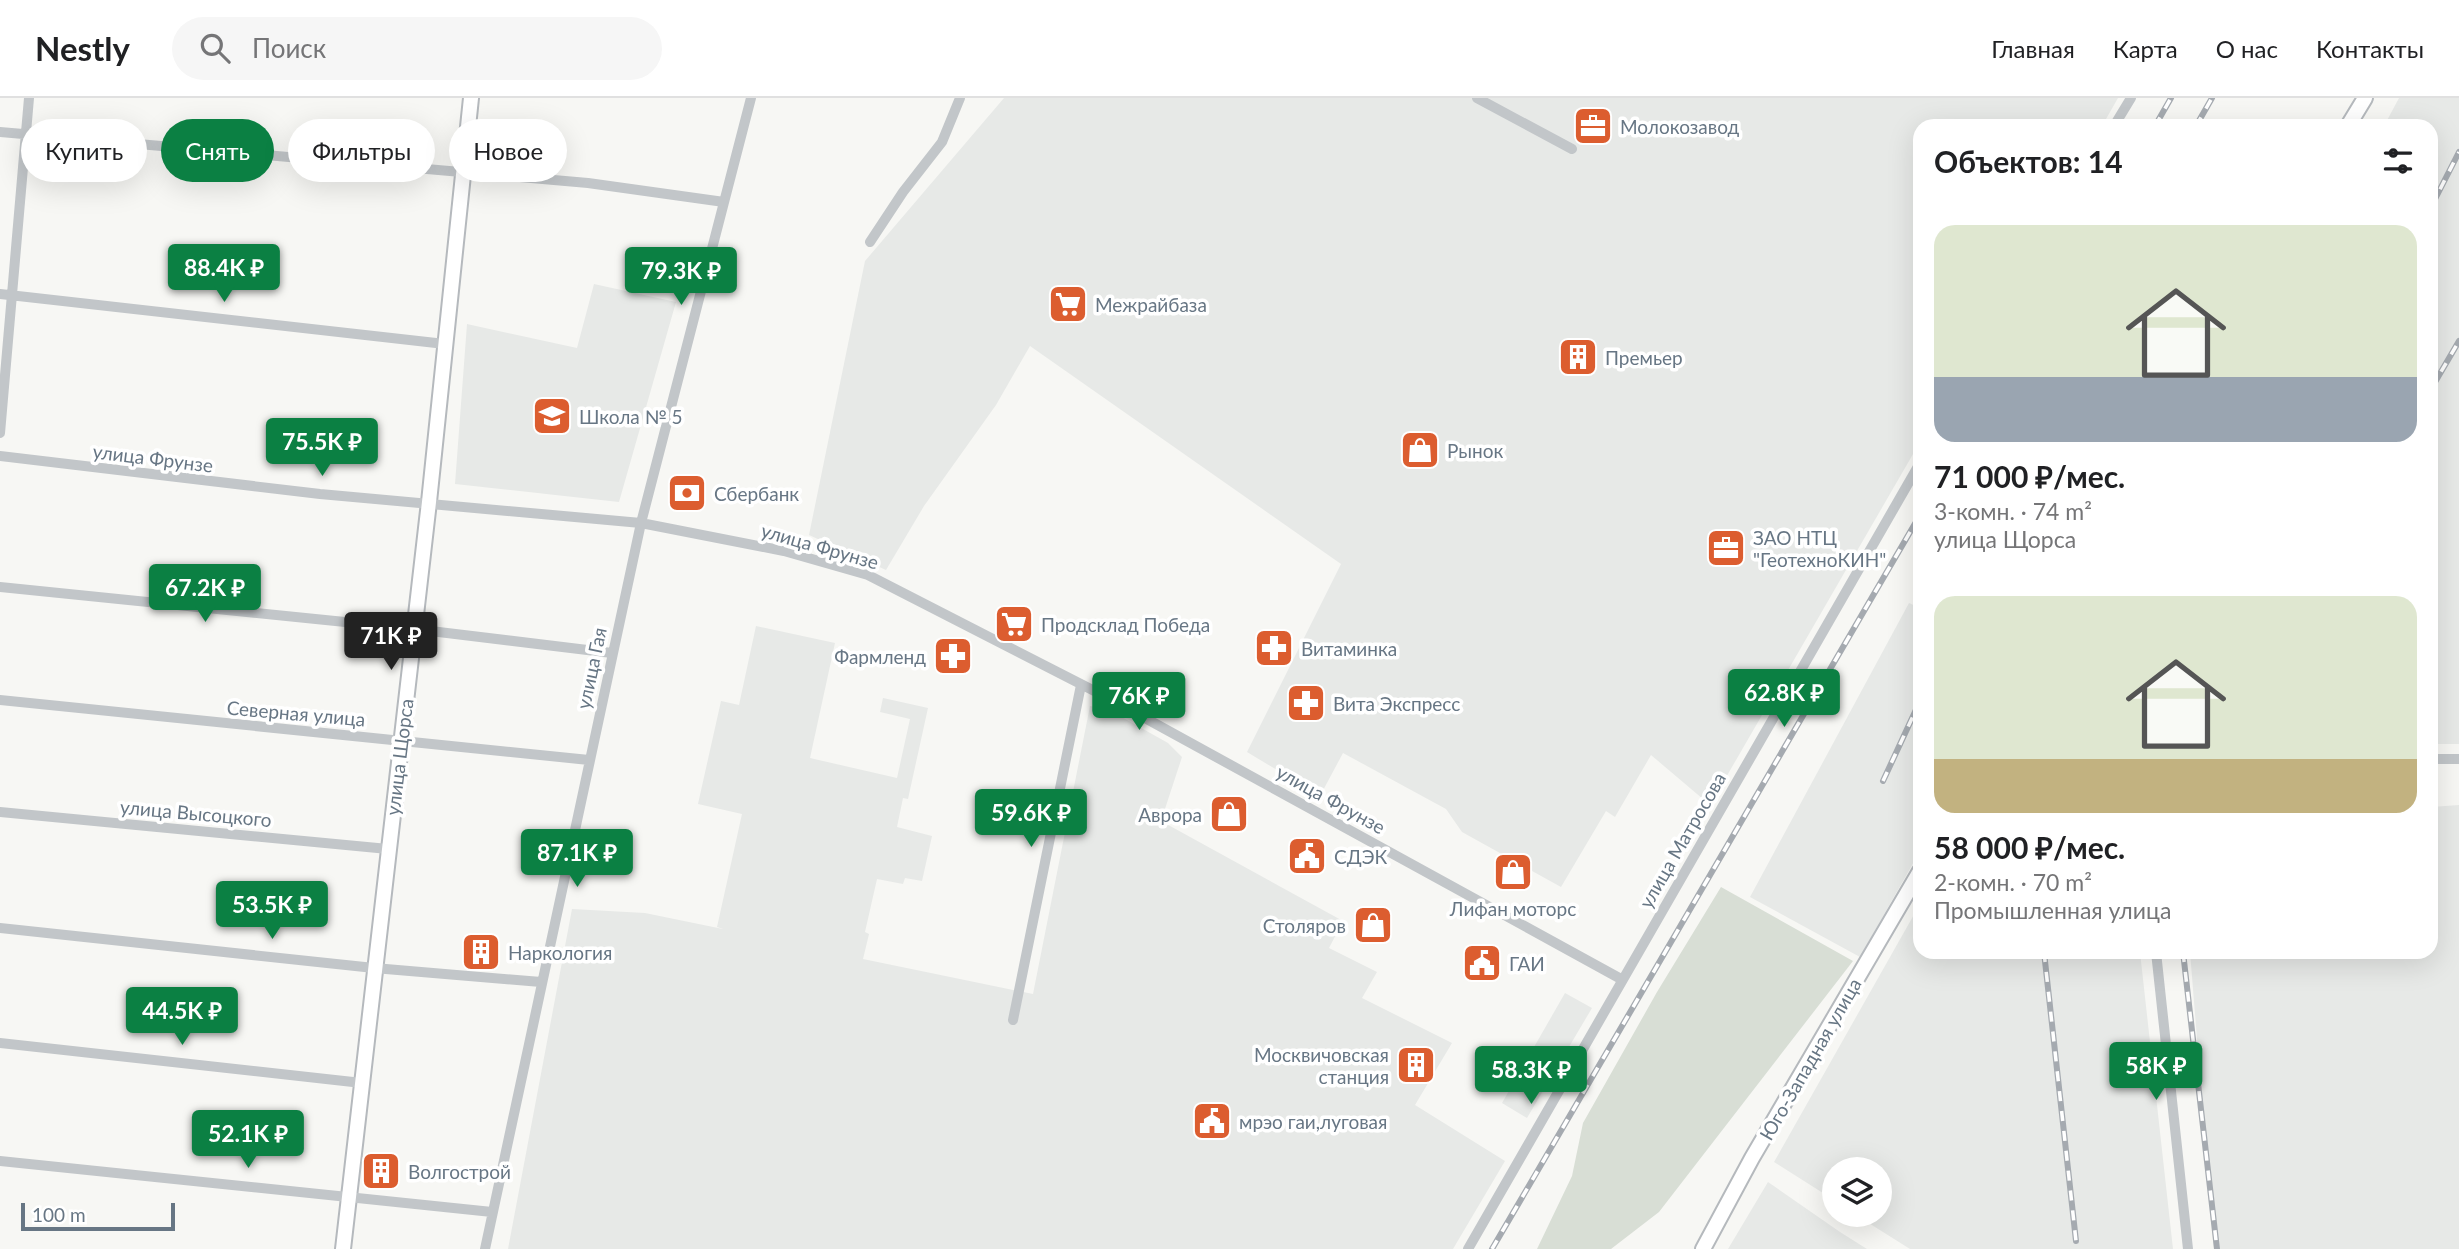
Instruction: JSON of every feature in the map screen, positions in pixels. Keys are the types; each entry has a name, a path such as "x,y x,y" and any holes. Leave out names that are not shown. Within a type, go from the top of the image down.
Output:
{"main road":[{"name":"улица Щорса","path":"469,119 471,98"},
{"path":"2352,119 2365,98"},
{"name":"улица Щорса","path":"342,1249 429,502 461,182"},
{"name":"Юго-Западная улица","path":"1703,1249 1752,1158 1913,883"}],"street":[{"path":"27,119 29,98"},
{"name":"улица Гая","path":"485,1249 641,523 751,98"},
{"path":"870,242 903,192 942,142 960,98"},
{"path":"1477,98 1572,149"},
{"path":"2118,119 2131,98"},
{"path":"0,132 21,134"},
{"path":"147,145 449,173"},
{"path":"567,181 724,202"},
{"path":"0,433 22,182"},
{"path":"0,294 445,344"},
{"name":"улица Фрунзе","path":"0,456 163,477 641,523 784,551 868,575 1081,685 1621,979"},
{"name":"улица Матросова","path":"1468,1249 1913,475"},
{"path":"0,587 414,629 612,653"},
{"path":"1013,1020 1081,685"},
{"name":"Северная улица","path":"0,700 589,760"},
{"path":"2438,759 2459,759"},
{"name":"улица Высоцкого","path":"0,812 388,849"},
{"path":"0,928 374,968 541,982"},
{"path":"2156,959 2188,1249"},
{"path":"0,1043 362,1083"},
{"path":"0,1161 492,1212"}],"shaded area":[{"path":"1004,98 2118,98 2106,119 1913,119 1913,454 1710,805 1651,755 1615,817 1606,811 1561,887 1462,832 1446,809 1343,753 1320,796 1247,752 1341,564 1030,346 996,405 924,506 886,570 809,535 865,261"},
{"path":"2399,98 2459,98 2459,744 2438,744 2438,119 2388,119"},
{"name":"Школа № 5","path":"594,284 676,302 619,502 455,484 467,324 577,348"},
{"path":"1909,603 1913,605 1913,863 1860,957 1750,897"},
{"path":"756,626 835,643 810,758 897,778 910,719 880,712 883,698 928,708 908,799 903,798 897,827 932,836 922,881 905,878 903,884 877,879 865,932 869,934 863,959 1033,994 1090,706 1111,711 1168,743 1182,757 1161,821 1343,921 1329,948 1377,972 1362,998 1452,1043 1415,1105 1505,1161 1453,1249 508,1249 572,909 645,913 723,929 717,927 742,814 698,804 721,701 739,705"},
{"path":"2459,805 2459,1249 2214,1249 2191,959 2438,959 2438,806"},
{"path":"1721,887 1853,961 1659,1212 1611,1249 1537,1249 1572,1176 1583,1123 1657,992"},
{"path":"1913,916 1913,959 2141,959 2173,1249 1910,1249 1875,1227 1892,1227 1892,1157 1822,1157 1822,1192 1774,1162"},
{"path":"1565,993 1592,1008 1527,1118 1502,1103"},
{"path":"1768,1182 1822,1220 1822,1227 1833,1227 1867,1249 1728,1249"}],"railway":[{"path":"2159,119 2171,98"},
{"path":"2200,119 2212,98"},
{"path":"2438,193 2459,152"},
{"path":"2438,377 2459,341"},
{"path":"1492,1249 1913,527"},
{"path":"1883,781 1913,716"},
{"path":"2045,959 2076,1241"},
{"path":"2184,959 2217,1249"}],"place":[{"name":"Молокозавод","path":"1593,126"},
{"name":"Межрайбаза","path":"1068,304"},
{"name":"Премьер","path":"1578,357"},
{"name":"Школа № 5","path":"552,416"},
{"name":"Рынок","path":"1420,450"},
{"name":"Сбербанк","path":"687,493"},
{"name":"ЗАО НТЦ \"ГеотехноКИН\"","path":"1726,548"},
{"name":"Продсклад Победа","path":"1014,624"},
{"name":"Витаминка","path":"1274,648"},
{"name":"Фармленд","path":"953,656"},
{"name":"Вита Экспресс","path":"1306,703"},
{"name":"Аврора","path":"1229,814"},
{"name":"СДЭК","path":"1307,856"},
{"name":"Лифан моторс","path":"1513,872"},
{"name":"Столяров","path":"1373,925"},
{"name":"Наркология","path":"481,952"},
{"name":"ГАИ","path":"1482,963"},
{"name":"Москвичовская станция","path":"1416,1065"},
{"name":"мрэо гаи,луговая","path":"1212,1121"},
{"name":"Волгострой","path":"381,1171"}]}
